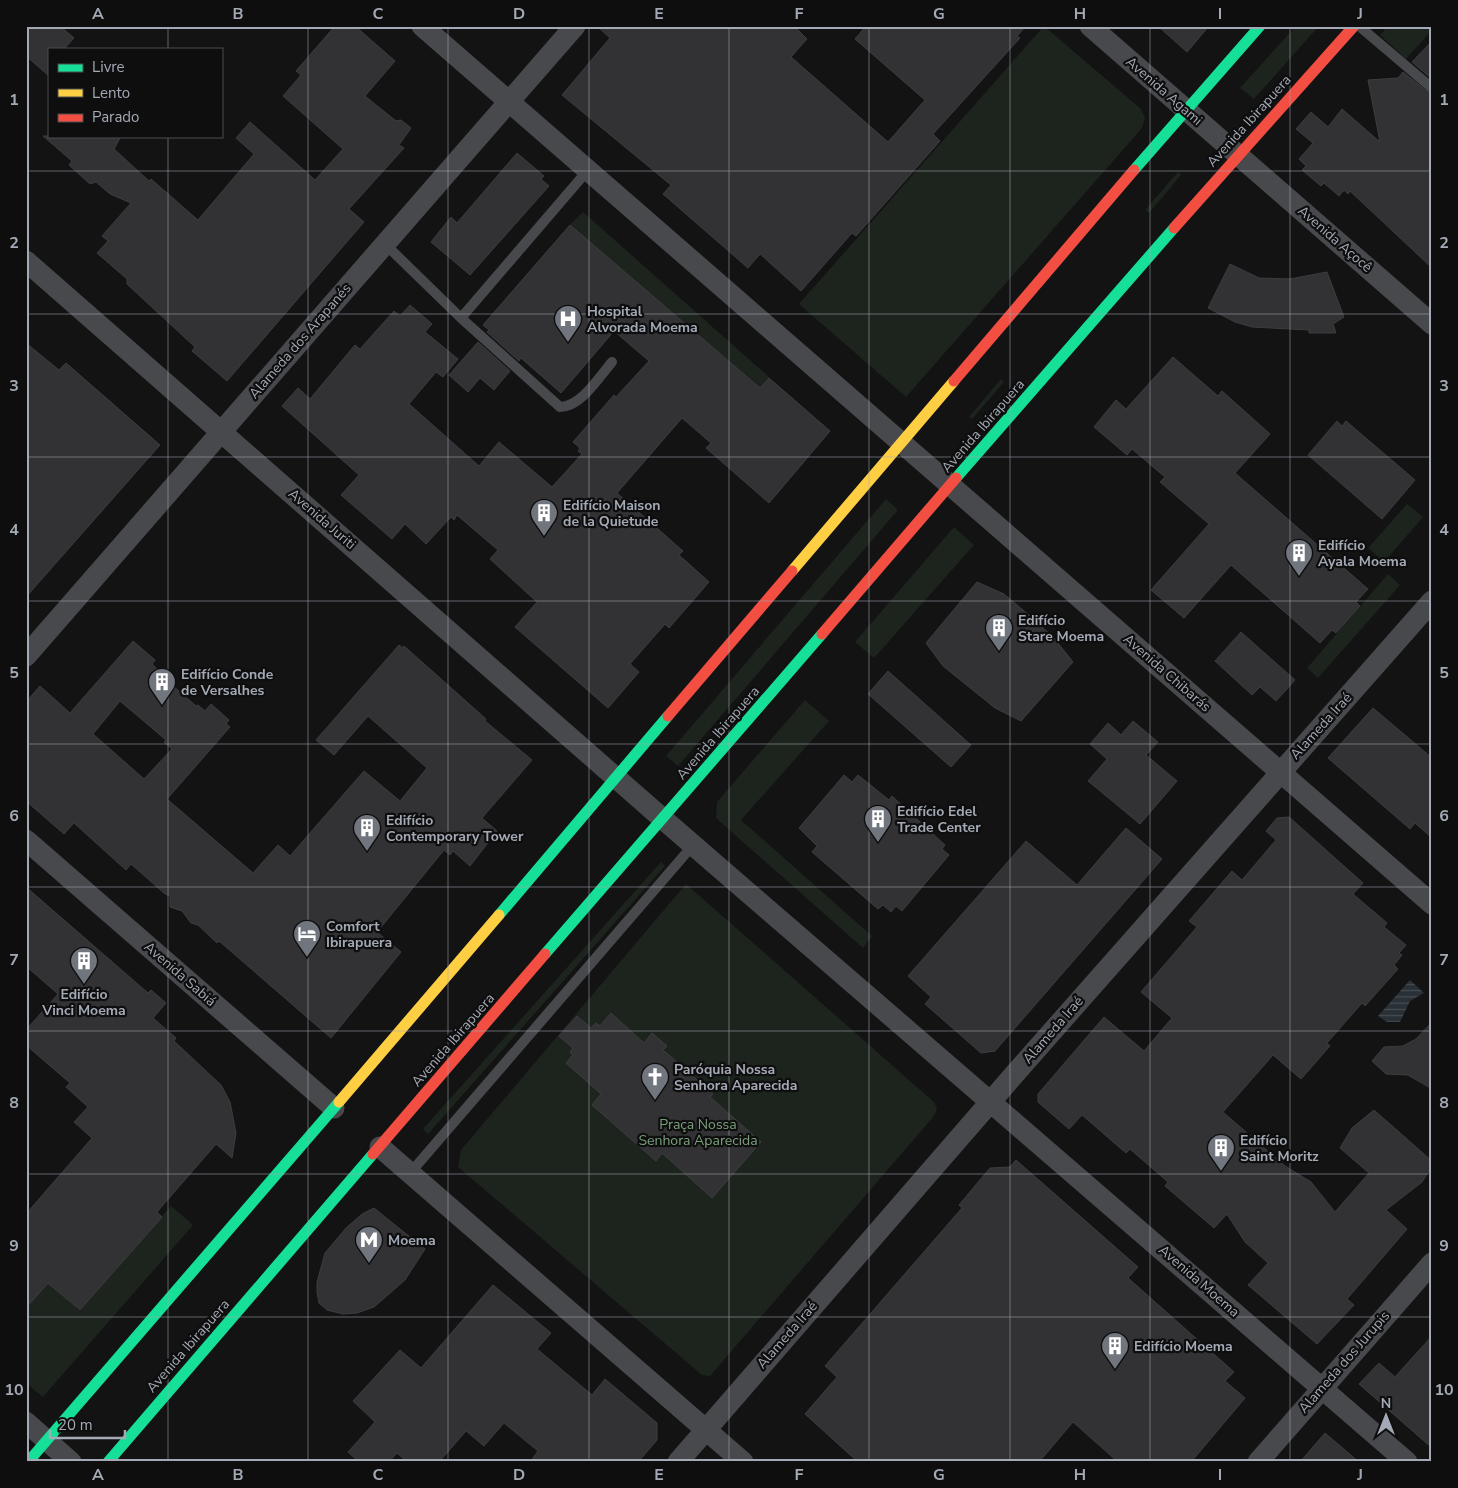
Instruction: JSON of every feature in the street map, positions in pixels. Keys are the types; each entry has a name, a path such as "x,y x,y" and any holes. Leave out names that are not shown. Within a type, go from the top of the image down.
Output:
{"main road":[{"path":"28,1462 334,1108 1186,109 1260,26"},
{"name":"Avenida Ibirapuera","path":"108,1462 1238,155 1354,26"}],"street":[{"name":"Avenida Chibarás","path":"422,26 903,442 951,486 1432,904"},
{"name":"Alameda dos Arapanés","path":"26,656 575,26"},
{"name":"Avenida Agami","path":"1090,26 1238,155"},
{"name":"Avenida Açocê","path":"1238,155 1432,324"},
{"name":"Avenida Juriti","path":"26,261 617,777"},
{"name":"Alameda Iraé","path":"678,1462 991,1101 1280,771 1432,601"},
{"path":"617,777 991,1101"},
{"name":"Avenida Sabiá","path":"26,840 334,1108"},
{"name":"Avenida Moema","path":"991,1101 1406,1462"},
{"path":"380,1147 743,1462"},
{"name":"Alameda dos Jurupis","path":"1258,1462 1432,1263"},
{"path":"26,1422 71,1462"}],"lane":[{"path":"1359,26 1432,88"},
{"path":"461,318 588,170"},
{"path":"385,244 461,318 560,407 568,407 576,403 612,362"},
{"path":"411,1172 694,844"}],"green space":[{"path":"1044,26 1141,109 1145,118 1142,128 906,397 799,304"},
{"path":"1296,26 1319,26 1254,99 1240,88"},
{"path":"1388,26 1425,26 1431,31 1406,59 1380,35"},
{"path":"1178,172 1181,175 1149,213 1145,210"},
{"path":"583,212 769,377 760,388 570,225"},
{"path":"1001,379 1004,382 972,419 969,417"},
{"path":"886,499 898,510 678,766 666,756"},
{"path":"1407,504 1423,517 1384,562 1368,548"},
{"path":"954,527 974,545 874,658 855,642"},
{"path":"1388,574 1400,585 1318,678 1307,668"},
{"path":"805,700 829,721 741,820 872,936 863,948 716,818 717,802"},
{"path":"661,862 665,866 428,1134 423,1129"},
{"name":"Praça Nossa Senhora Aparecida","path":"686,884 934,1102 937,1109 934,1116 710,1376 702,1375 458,1167 461,1150"},
{"path":"171,1206 193,1225 43,1397 26,1383 26,1307 48,1282 80,1311"}],"shaded area":[{"path":"1410,980 1424,993 1410,1001 1400,1022 1387,1022 1378,1016"}],"building":[{"path":"26,26 60,26 74,38 65,48 48,48 48,75 26,56"},
{"path":"335,26 355,26 395,61 365,96 396,121 401,120 411,128 399,145 404,148 349,209 364,222 227,381 192,351 195,347 127,284 127,279 97,253 108,241 102,236 131,203 110,194 96,182 90,184 69,165 72,161 43,136 48,136 48,138 120,138 114,149 149,181 151,179 198,220 254,154 236,138 250,122 315,180 343,149 283,96 301,75 296,71"},
{"path":"597,26 794,26 807,39 791,57 888,142 925,100 855,39 866,26 1026,26 1017,36 1020,38 933,134 940,141 856,236 852,233 801,291 760,254 748,268 663,194 671,185 562,95 610,38"},
{"path":"1158,26 1209,26 1187,52"},
{"path":"1432,41 1432,79 1412,62"},
{"path":"1403,72 1432,95 1432,268 1350,191 1348,194 1344,190 1339,196 1324,183 1321,186 1302,170 1306,166 1299,159 1313,143 1296,129 1311,112 1328,127 1342,109 1380,142 1368,80 1398,78"},
{"path":"517,153 544,176 541,179 549,186 470,275 431,242 451,217 457,223"},
{"path":"570,225 760,388 769,378 830,431 769,503 706,448 711,443 682,418 617,493 683,551 679,555 709,582 669,628 665,624 630,664 639,672 608,708 515,627 537,602 490,559 498,550 457,515 454,520 451,517 426,544 405,524 392,539 341,495 359,475 282,406 298,388 310,399 355,345 360,349 394,311 400,316 410,305 432,324 425,332 458,359 443,377 436,372 409,404 479,466 499,442 552,487 582,454 578,451 580,448 573,442 614,395 616,397 649,361 614,331 561,393 521,358 519,361 487,332 489,330 483,325"},
{"path":"1230,264 1259,278 1290,279 1327,272 1344,317 1333,324 1336,333 1309,333 1309,330 1252,327 1235,322 1208,308"},
{"path":"478,342 510,371 494,390 480,378 468,392 449,375"},
{"path":"26,343 59,370 66,363 160,445 26,597"},
{"path":"1173,357 1218,396 1222,391 1270,434 1235,473 1368,589 1356,602 1360,606 1336,633 1332,630 1320,643 1231,565 1184,618 1151,590 1209,524 1160,482 1165,477 1132,449 1127,455 1094,427 1116,400 1126,409"},
{"path":"1337,421 1342,426 1346,421 1415,480 1382,519 1308,455"},
{"name":"Edifício Stare Moema","path":"977,582 1004,594 1054,638 1073,662 1021,721 995,708 943,666 926,643"},
{"path":"1241,632 1295,680 1276,701 1260,687 1252,695 1215,661"},
{"path":"133,641 155,660 152,664 159,671 157,672 196,706 198,705 205,711 211,704 229,720 226,724 230,727 167,799 253,873 278,845 290,856 364,771 400,801 427,768 368,716 334,755 316,740 399,645 403,648 404,646 486,719 485,721 532,760 482,818 497,831 470,866 453,851 450,855 444,850 377,932 401,952 331,1038 219,941 217,943 198,925 191,923 182,911 170,907 170,896 165,894 131,864 126,870 74,823 64,834 26,801 26,702 40,686 70,713","holes":["120,701 166,740 164,742 172,749 144,779 93,734"]},
{"path":"888,671 971,745 951,767 868,694"},
{"path":"1373,708 1432,758 1432,838 1415,823 1410,829 1328,758"},
{"path":"1133,721 1158,742 1146,755 1177,781 1140,824 1088,781 1107,759 1090,744 1108,723 1121,735"},
{"name":"Edifício Edel Trade Center","path":"844,775 852,782 858,775 889,800 892,796 945,845 942,849 949,855 902,911 896,906 891,912 883,905 878,909 812,852 817,846 799,828"},
{"path":"1289,817 1363,883 1353,894 1387,923 1384,927 1406,945 1399,953 1402,955 1394,965 1398,969 1365,1006 1362,1003 1327,1043 1330,1046 1301,1079 1273,1055 1223,1112 1285,1166 1311,1182 1335,1212 1369,1173 1340,1148 1352,1128 1374,1110 1432,1161 1432,1166 1422,1182 1386,1210 1407,1229 1347,1299 1354,1305 1317,1344 1248,1285 1268,1263 1245,1242 1227,1214 1214,1228 1165,1186 1168,1182 1130,1149 1126,1153 1082,1115 1069,1129 1038,1102 1038,1094 1104,1017 1144,1051 1172,1018 1141,992 1197,927 1189,921 1232,871 1242,880 1276,840 1266,831 1277,818"},
{"path":"1126,828 1162,859 995,1051 981,1053 925,1004 931,997 908,976 1026,841 1077,885"},
{"path":"26,887 148,993 151,990 166,1003 153,1018 176,1038 174,1041 221,1085 230,1102 236,1133 232,1158 216,1144 157,1212 162,1217 80,1310 48,1283 26,1308 26,1214 92,1138 74,1122 88,1107 66,1087 70,1083 26,1045 26,1030 58,994 26,966"},
{"name":"Paróquia Nossa Senhora Aparecida","path":"611,1013 644,1043 652,1033 667,1046 663,1050 713,1094 710,1097 761,1142 712,1198 662,1153 656,1161 592,1105 601,1094 566,1063 573,1055 570,1052 573,1048 559,1036 577,1016 591,1028 596,1023 600,1026"},
{"path":"1432,1022 1432,1089 1408,1075 1386,1074 1372,1061 1384,1047 1403,1046 1416,1039"},
{"path":"1016,1160 1138,1267 1128,1278 1234,1372 1225,1381 1245,1398 1191,1462 1118,1462 1073,1422 1039,1462 858,1462 805,1414 837,1377 825,1366 962,1208 959,1205 990,1168 1010,1167"},
{"name":"Moema","path":"374,1208 425,1249 405,1280 374,1307 357,1313 343,1314 327,1310 319,1303 317,1292 317,1282 325,1253 346,1228 362,1214"},
{"path":"493,1285 551,1333 537,1349 592,1395 605,1379 657,1423 657,1440 638,1462 530,1462 538,1451 504,1423 484,1446 466,1431 439,1462 407,1462 397,1453 389,1462 359,1462 348,1452 375,1422 353,1401 400,1350 421,1368"},
{"path":"1432,1336 1432,1448 1359,1384 1379,1363 1395,1377"},
{"path":"1325,1433 1359,1462 1300,1462"}],"traffic: fast":[{"path":"1134,170 1260,26"},
{"path":"956,478 1174,228"},
{"path":"545,954 822,634"},
{"path":"499,915 668,716"},
{"path":"28,1462 339,1102"},
{"path":"108,1462 373,1154"}],"traffic: slow":[{"path":"792,571 954,381"},
{"path":"339,1102 499,915"}],"traffic: jam":[{"path":"1174,228 1354,26"},
{"path":"954,381 1134,170"},
{"path":"822,634 956,478"},
{"path":"668,716 792,571"},
{"path":"373,1154 545,954"}],"place":[{"name":"Hospital Alvorada Moema","path":"568,343"},
{"name":"Edifício Maison de la Quietude","path":"544,537"},
{"name":"Edifício Ayala Moema","path":"1299,577"},
{"name":"Edifício Stare Moema","path":"999,652"},
{"name":"Edifício Conde de Versalhes","path":"162,706"},
{"name":"Edifício Edel Trade Center","path":"878,843"},
{"name":"Edifício Contemporary Tower","path":"367,852"},
{"name":"Comfort Ibirapuera","path":"307,958"},
{"name":"Edifício Vinci Moema","path":"84,985"},
{"name":"Paróquia Nossa Senhora Aparecida","path":"655,1101"},
{"name":"Edifício Saint Moritz","path":"1221,1172"},
{"name":"Moema","path":"369,1264"},
{"name":"Edifício Moema","path":"1115,1370"}]}
